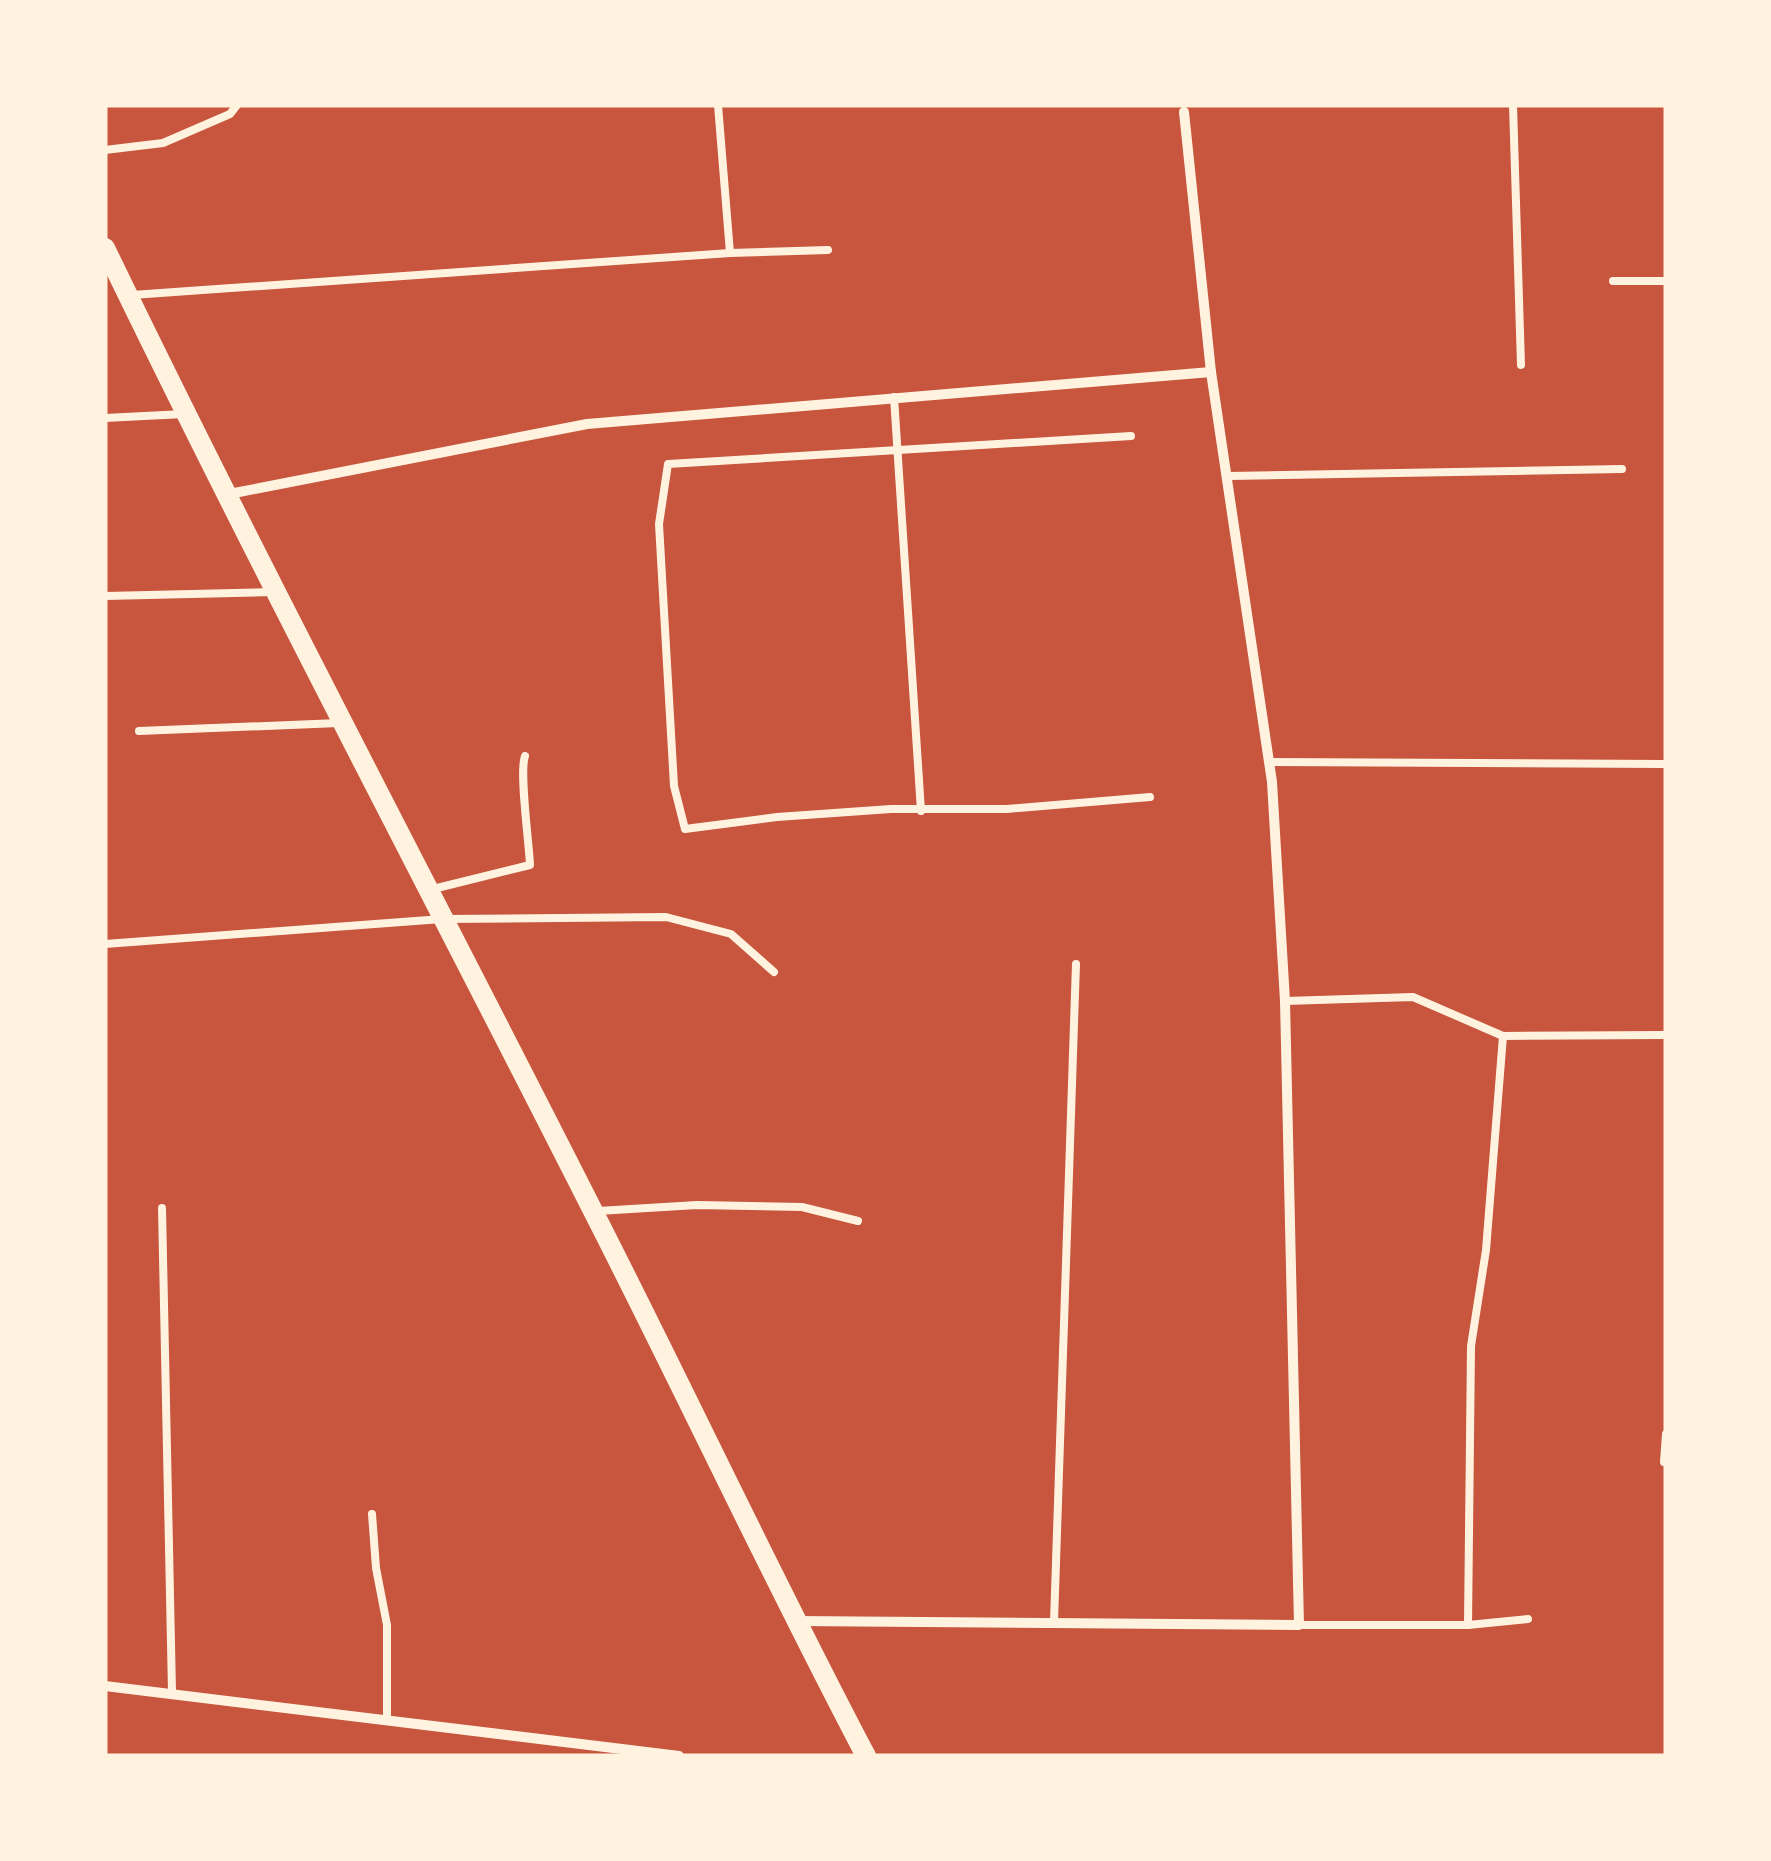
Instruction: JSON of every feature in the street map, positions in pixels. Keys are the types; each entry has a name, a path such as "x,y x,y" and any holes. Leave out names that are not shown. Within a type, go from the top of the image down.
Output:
{"main road":[{"path":"105,248 341,723 594,1212 794,1621 866,1756"}],"street":[{"path":"794,1621 1299,1625 1286,1001 1270,762 1211,372 1184,112"},
{"path":"229,494 586,424 1211,372"},
{"path":"105,1686 679,1756"}],"lane":[{"path":"105,150 163,142 230,114 237,105"},
{"path":"718,105 730,253"},
{"path":"1513,105 1521,365"},
{"path":"128,295 730,253 828,250"},
{"path":"1613,282 1666,280"},
{"path":"894,397 921,810"},
{"path":"105,418 188,413"},
{"path":"1131,436 668,464 658,524 674,786 685,829 777,817 890,809 1007,809 1150,798"},
{"path":"1229,476 1622,470"},
{"path":"105,596 277,592"},
{"path":"139,732 341,723"},
{"path":"428,890 530,866 521,766 525,756"},
{"path":"1270,762 1666,764"},
{"path":"105,944 442,919 666,917 731,934 774,972"},
{"path":"1054,1622 1076,964"},
{"path":"1286,1001 1413,997 1502,1036 1666,1035"},
{"path":"1468,1624 1471,1346 1486,1250 1502,1036"},
{"path":"594,1212 697,1205 802,1207 858,1220"},
{"path":"162,1208 172,1692"},
{"path":"1664,1462 1666,1434"},
{"path":"372,1514 376,1568 387,1625 388,1720"},
{"path":"1299,1625 1468,1624 1528,1619"}]}
